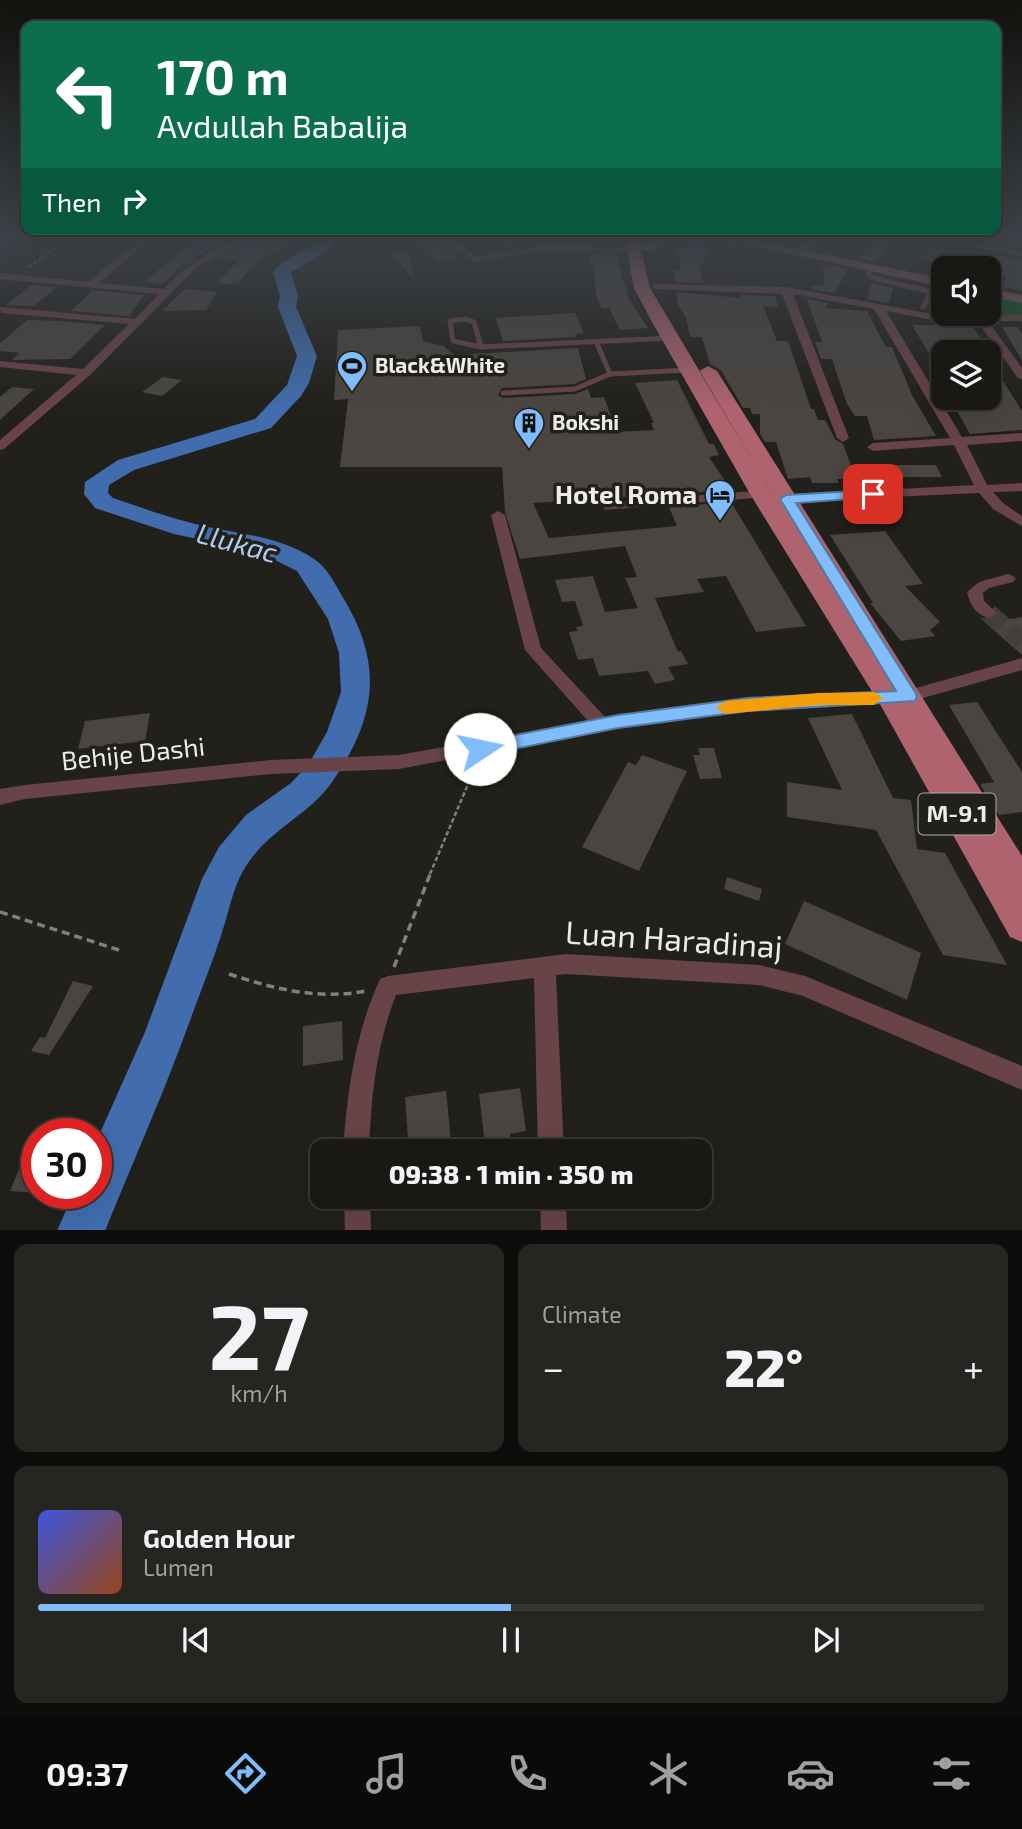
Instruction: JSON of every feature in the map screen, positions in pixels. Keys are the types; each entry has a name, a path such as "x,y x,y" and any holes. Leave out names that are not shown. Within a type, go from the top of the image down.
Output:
{"main road":[{"name":"M-9.1","path":"645,293 761,494 901,699 1022,884"},
{"name":"M-9.1","path":"661,293 786,499 901,699 1022,927"}],"street":[{"path":"0,446 86,373 164,293"},
{"path":"787,293 843,438"},
{"path":"803,293 931,317"},
{"path":"879,309 959,442 982,488 998,506 1022,522"},
{"path":"1,310 138,322"},
{"path":"1001,319 1022,318"},
{"path":"985,326 1022,376"},
{"path":"0,364 86,373"},
{"path":"873,447 1022,437"},
{"path":"786,499 1022,487"},
{"path":"498,515 533,650 602,725"},
{"path":"989,613 977,603 975,592 984,585 1008,579"},
{"name":"Behije Dashi","path":"0,797 25,792 271,766 399,762 602,725 748,705 901,699 1022,663"},
{"name":"Luan Haradinaj","path":"388,986 566,964 759,975 804,986 1022,1078"},
{"path":"545,967 551,1139"},
{"path":"357,1139 360,1080 371,1026 388,986"},
{"path":"357,1209 358,1230"},
{"path":"553,1209 554,1230"}],"lane":[{"path":"923,307 930,293"},
{"path":"481,346 474,322 466,319 450,321 453,341 464,346 481,346 670,338"},
{"path":"597,341 610,374"},
{"path":"503,393 575,389 610,374 688,370"},
{"path":"607,506 761,494"}],"path":[{"path":"229,974 267,988 351,995 388,986 413,913 477,766 480,749"},
{"path":"0,912 119,950"}],"green space":[{"path":"1001,297 1022,301 1022,315 1001,315"}],"building":[{"path":"21,293 49,293 33,306 6,305"},
{"path":"89,293 144,295 129,316 71,311"},
{"path":"180,293 216,293 206,310 162,311"},
{"path":"627,293 648,328 620,330 609,308 602,309 596,295"},
{"path":"676,293 741,298 741,295 775,296 778,307 763,306 777,341 788,341 811,409 814,409 818,420 825,420 835,439 843,444 852,468 878,469 882,481 837,479 839,483 812,483 810,477 788,479 776,442 765,442 760,434 760,414 752,414 750,408 743,408 721,370 710,364 702,337 690,337 686,317 678,306"},
{"path":"868,293 892,293 889,303 867,299"},
{"path":"807,299 828,303 825,308 867,311 886,347 892,347 912,395 936,436 874,440 867,416 855,416 847,404 832,359 821,359 815,342 822,342"},
{"path":"575,313 584,333 575,334 576,337 503,341 496,318"},
{"path":"27,320 105,325 70,359 12,360 19,353 0,351 0,343"},
{"path":"912,325 972,326 982,340 931,340 931,357"},
{"path":"420,326 423,341 443,346 454,355 578,348 586,379 574,384 502,388 498,395 503,398 575,394 588,389 591,398 604,397 617,432 654,430 651,423 654,423 635,383 677,380 709,444 714,444 719,455 709,457 731,490 533,503 549,538 677,526 669,507 731,502 806,626 756,632 726,576 697,579 704,592 655,598 678,652 681,651 688,664 668,667 675,680 655,684 648,671 599,676 593,658 578,660 569,632 578,631 576,627 583,626 575,601 562,602 555,580 593,576 605,612 638,608 625,578 637,577 625,546 520,559 505,512 502,467 340,467 348,399 334,400 338,330"},
{"path":"1002,327 1018,327 1022,334 1022,360"},
{"path":"163,377 182,380 162,396 142,392"},
{"path":"1001,378 1022,411 1022,430 970,434 956,410 1001,410"},
{"path":"12,387 34,389 0,420 0,397"},
{"path":"888,465 936,465 942,477 895,477"},
{"path":"885,531 923,584 905,586 940,622 930,630 935,636 901,641 870,603 873,603 830,535"},
{"path":"998,615 1010,619 1022,617 1022,655 980,618 990,620"},
{"path":"977,702 1022,772 1022,812 999,815 980,784 994,782 949,705"},
{"path":"150,713 145,741 78,749 85,721"},
{"path":"852,714 893,798 911,800 917,849 945,853 1007,965 943,955 876,830 787,817 787,782 842,790 808,718"},
{"path":"698,748 714,748 722,778 700,779 693,755 700,755"},
{"path":"642,755 687,771 639,871 582,847 628,762 636,765"},
{"path":"727,877 762,889 759,901 724,889"},
{"path":"804,901 921,953 907,1000 785,944"},
{"path":"73,981 93,986 49,1055 31,1051 40,1037 45,1038"},
{"path":"342,1021 343,1060 303,1066 303,1026"},
{"path":"520,1088 526,1131 510,1134 511,1139 484,1139 479,1094"},
{"path":"446,1091 451,1139 408,1139 405,1097"},
{"path":"21,1164 21,1192 10,1191"}],"waterway":[{"name":"Llukac","path":"81,1230 164,1036 206,924 215,890 232,858 258,825 303,792 320,774 343,733 356,692 354,653 342,619 319,580 306,565 267,546 183,529 104,503 96,494 97,482 126,465 263,423 293,392 299,383 307,356 287,307 288,293"}],"tunnel":[{"path":"989,613 1022,641"}],"slow traffic":[{"path":"725,708 818,699 874,698"}],"place":[{"name":"Black&White","path":"352,393"},
{"name":"Bokshi","path":"529,450"},
{"name":"Hotel Roma","path":"720,522"}],"route":[{"path":"480,749 618,722 748,705 909,696 786,499 873,494"}]}
